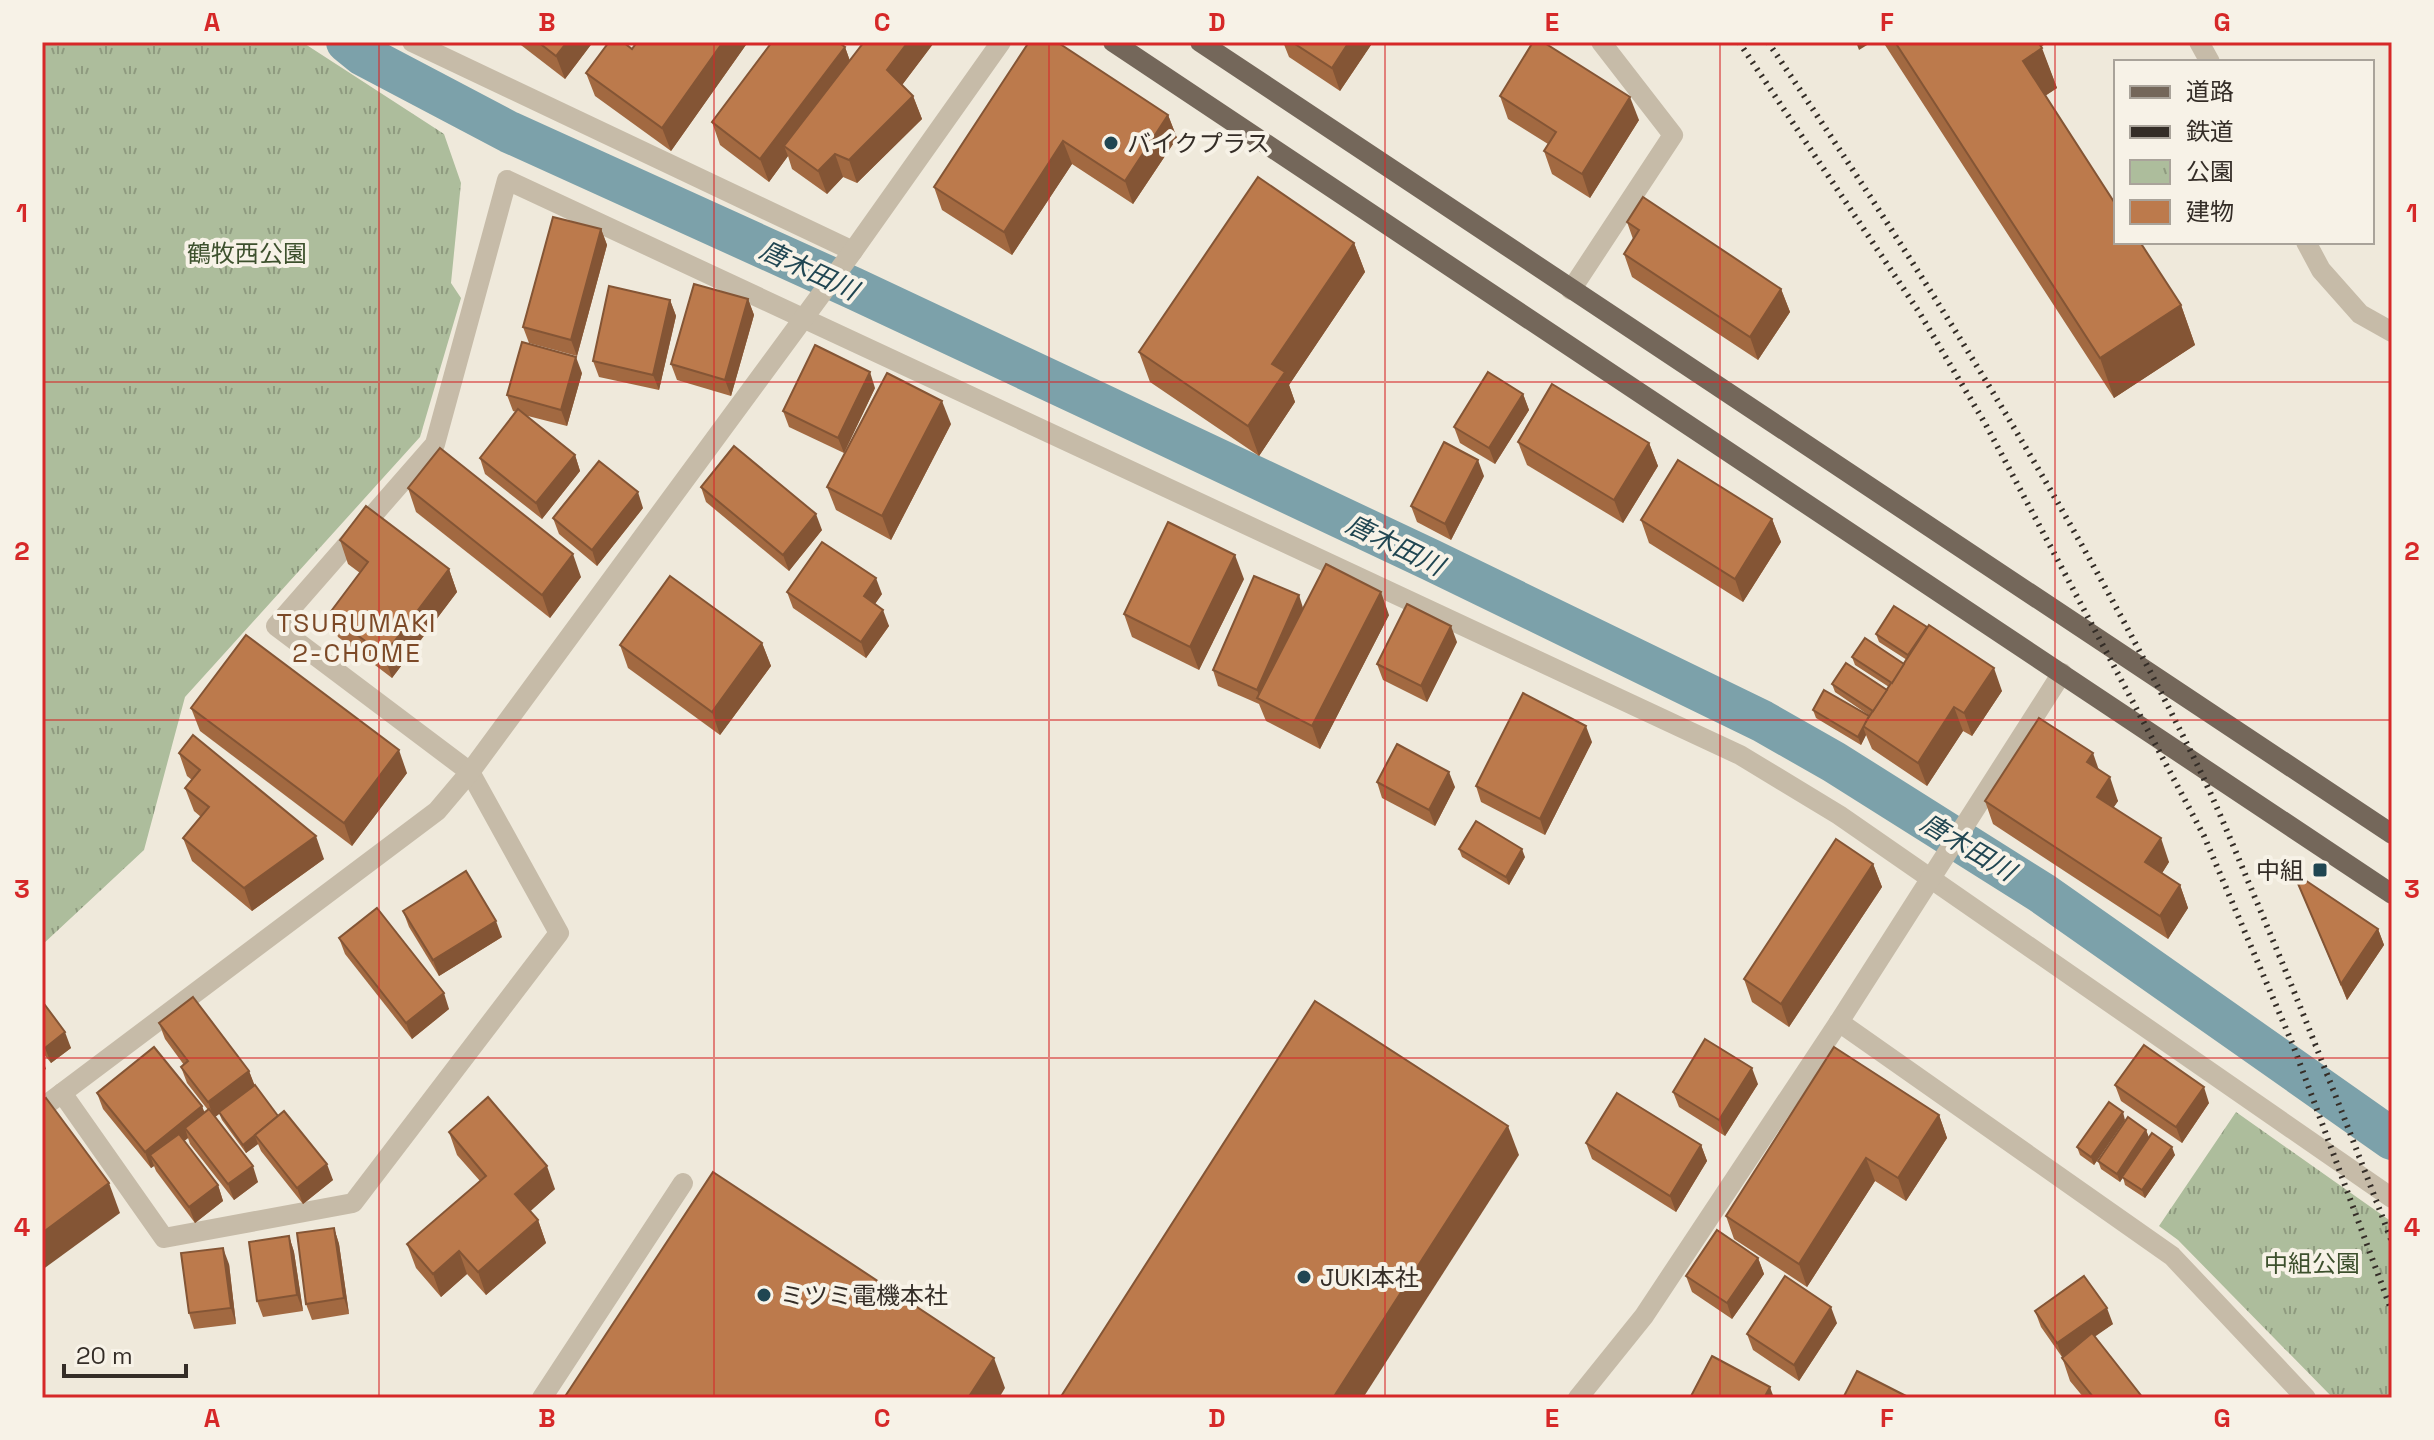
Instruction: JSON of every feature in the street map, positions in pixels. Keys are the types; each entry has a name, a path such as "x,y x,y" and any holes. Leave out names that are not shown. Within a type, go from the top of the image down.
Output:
{"main road":[{"path":"1113,42 2392,894"},
{"path":"1200,42 2392,834"}],"street":[{"path":"412,42 849,257"},
{"path":"42,1108 437,811 470,772 849,257 1001,42"},
{"path":"1571,290 1673,135 1601,42"},
{"path":"2199,42 2209,60"},
{"path":"62,1093 164,1238 353,1203 559,933 470,772 276,626 435,444 507,180 808,311 1740,755 1839,815 2392,1198"},
{"path":"2307,244 2321,270 2360,314 2392,332"},
{"path":"1578,1398 1644,1316 1839,1022 2062,673"},
{"path":"1839,1022 2172,1256 2306,1398"},
{"path":"542,1398 683,1183"}],"green space":[{"name":"鶴牧西公園","path":"42,42 302,42 444,134 461,183 451,283 461,298 420,437 185,697 144,850 42,945"},
{"name":"中組公園","path":"2236,1112 2392,1222 2392,1398 2333,1398 2178,1240 2159,1226"}],"building":[{"path":"538,42 567,42 556,56"},
{"path":"609,42 623,42 632,49 637,42 723,42 662,128 586,73"},
{"path":"772,42 838,42 845,47 760,159 712,122"},
{"path":"864,42 908,42 887,70 913,96 849,160 835,154 818,171 784,146"},
{"path":"1029,42 1057,42 1168,115 1125,181 1063,141 1004,232 934,187"},
{"path":"1292,42 1349,42 1332,68"},
{"path":"1533,42 1543,42 1630,97 1582,174 1544,151 1556,132 1500,96"},
{"path":"1895,42 2038,42 2042,48 2023,61 2114,202 2114,244 2141,244 2181,305 2100,358"},
{"path":"1258,177 1354,243 1272,364 1285,372 1248,426 1139,352"},
{"path":"1643,197 1781,289 1750,337 1624,254 1639,230 1627,222"},
{"path":"553,217 601,229 571,340 523,327"},
{"path":"694,284 748,299 725,380 671,364"},
{"path":"609,286 670,300 653,375 593,361"},
{"path":"522,342 576,357 561,410 507,395"},
{"path":"815,345 870,372 838,438 783,411"},
{"path":"1488,372 1523,394 1489,448 1454,427"},
{"path":"887,373 942,401 882,516 827,487"},
{"path":"1552,384 1649,443 1614,500 1518,442"},
{"path":"518,409 575,455 536,503 480,458"},
{"path":"1444,442 1478,460 1445,524 1411,506"},
{"path":"734,446 816,514 783,555 701,487"},
{"path":"440,448 573,554 542,595 408,488"},
{"path":"1678,460 1772,519 1735,579 1641,520"},
{"path":"599,461 638,492 592,550 553,518"},
{"path":"366,506 449,569 384,655 329,614 368,562 340,540"},
{"path":"1168,522 1235,555 1190,647 1124,614"},
{"path":"822,542 876,578 864,596 883,610 861,642 787,592"},
{"path":"1326,564 1381,592 1312,726 1257,698"},
{"path":"670,576 762,643 712,712 620,645"},
{"path":"1254,576 1299,595 1257,690 1213,670"},
{"path":"1407,604 1451,626 1421,686 1377,664"},
{"path":"1894,606 1927,627 1908,655 1876,634"},
{"path":"1929,625 1994,668 1964,713 1954,707 1918,763 1863,726"},
{"path":"246,635 399,750 344,823 191,708"},
{"path":"1865,638 1904,664 1892,683 1852,657"},
{"path":"1846,663 1887,690 1873,711 1832,684"},
{"path":"1824,690 1869,716 1858,737 1813,710"},
{"path":"1523,693 1586,726 1540,819 1476,786"},
{"path":"2039,718 2093,753 2087,762 2110,777 2097,797 2161,838 2145,862 2180,885 2160,916 1985,801"},
{"path":"193,735 316,836 244,888 183,838 209,807 185,788 200,770 179,753"},
{"path":"1397,744 1449,772 1429,810 1377,782"},
{"path":"1476,821 1522,849 1506,877 1459,849"},
{"path":"1836,839 1873,864 1781,1004 1744,979"},
{"path":"466,871 496,921 433,960 403,911"},
{"path":"2293,872 2378,929 2341,984"},
{"path":"377,908 444,993 406,1023 339,938"},
{"path":"193,997 249,1071 208,1102 181,1067 188,1061 159,1023"},
{"path":"42,1001 65,1032 45,1048 42,1044"},
{"name":"JUKI本社","path":"1315,1001 1508,1126 1333,1398 1060,1398"},
{"path":"1705,1039 1752,1068 1719,1120 1673,1092"},
{"path":"2144,1045 2204,1087 2176,1127 2115,1085"},
{"path":"154,1047 202,1106 145,1152 97,1093"},
{"path":"1834,1047 1939,1115 1898,1178 1866,1158 1799,1264 1726,1216"},
{"path":"255,1085 278,1116 243,1145 219,1112"},
{"path":"1617,1093 1701,1145 1670,1196 1586,1143"},
{"path":"488,1097 547,1166 515,1194 538,1220 478,1272 459,1251 433,1274 407,1244 486,1176 449,1132"},
{"path":"46,1098 109,1183 42,1233 42,1101"},
{"path":"2109,1102 2123,1112 2091,1157 2077,1147"},
{"path":"209,1109 253,1166 228,1184 185,1128"},
{"path":"284,1111 327,1164 297,1188 255,1135"},
{"path":"2128,1117 2146,1130 2117,1174 2098,1161"},
{"path":"2152,1133 2172,1147 2142,1190 2122,1177"},
{"path":"179,1134 218,1185 189,1207 150,1155"},
{"name":"ミツミ電機本社","path":"713,1172 994,1358 968,1398 564,1398"},
{"path":"334,1228 344,1298 306,1304 297,1233"},
{"path":"1717,1230 1758,1258 1727,1303 1686,1276"},
{"path":"289,1236 297,1295 257,1301 249,1242"},
{"path":"223,1248 231,1308 189,1313 181,1253"},
{"path":"1785,1276 1831,1307 1794,1365 1747,1334"},
{"path":"2084,1276 2107,1308 2057,1343 2035,1311"},
{"path":"2092,1333 2143,1398 2094,1398 2062,1358"},
{"path":"1712,1356 1770,1387 1764,1398 1690,1398"},
{"path":"1857,1371 1910,1398 1843,1398"}],"waterway":[{"name":"唐木田川","path":"347,42 363,55 509,132 1096,402 1762,721 1834,762 2042,893 2392,1139"}],"railway":[{"path":"1739,42 1919,312 1986,425 2204,836 2293,1045 2392,1312"},
{"path":"1768,42 1881,213 1989,386 2092,563 2140,653 2197,763 2223,822 2309,1028 2392,1242"}],"place":[{"name":"バイクプラス","path":"1111,143"},
{"name":"中組","path":"2320,870"},
{"name":"JUKI本社","path":"1304,1277"},
{"name":"ミツミ電機本社","path":"764,1295"}],"district":[{"name":"TSURUMAKI 2-CHOME","path":"357,638"}]}
